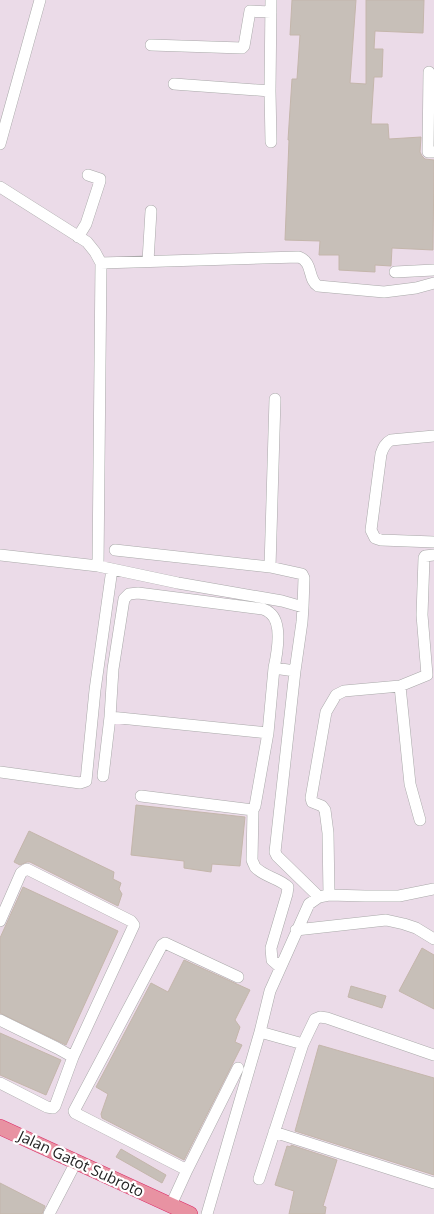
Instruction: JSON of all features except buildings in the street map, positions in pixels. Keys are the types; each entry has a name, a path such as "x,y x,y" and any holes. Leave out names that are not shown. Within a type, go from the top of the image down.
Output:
{"highway":[{"name":"Jalan Gatot Subroto","path":"0,1127 190,1214"}],"street":[{"path":"0,144 40,0"},
{"path":"271,0 271,142"},
{"path":"151,45 242,48 244,46 250,11 271,12"},
{"path":"429,72 431,131 428,152 434,152"},
{"path":"174,84 270,92"},
{"path":"78,237 86,224 100,181 88,175"},
{"path":"0,187 87,242 101,263 98,566"},
{"path":"148,261 150,211"},
{"path":"101,263 299,257 305,259 314,283 318,286 384,292 416,288 434,283"},
{"path":"395,272 434,270"},
{"path":"270,567 275,399"},
{"path":"434,436 391,440 384,446 381,454 371,530 375,538 381,540 434,542"},
{"path":"115,550 270,567 304,576 302,622 275,852 324,896"},
{"path":"0,555 98,566 178,583 282,601 303,607"},
{"path":"324,896 328,833 325,810 322,806 312,802 311,798 326,712 336,695 344,691 400,686 430,675 422,615 424,558 425,556 434,555"},
{"path":"0,772 80,783 86,781 112,569"},
{"path":"103,776 113,669 124,599 129,594 138,593 263,609 272,614 277,626 279,641 274,668 268,733 253,810 252,860 255,867 284,882 288,887 271,948 272,960 280,967"},
{"path":"274,668 295,671"},
{"path":"400,686 410,784 420,820"},
{"path":"110,717 268,733"},
{"path":"141,796 253,810"},
{"path":"0,921 21,873 28,869 131,920 133,923 73,1057 55,1106 52,1108 47,1107 0,1083"},
{"path":"207,1214 260,1032 270,991 309,904 324,896 399,896 434,889"},
{"path":"296,930 386,920 416,928 434,939"},
{"path":"187,1170 74,1111 164,943 238,977"},
{"path":"259,1179 303,1044 315,1019 324,1017 434,1055"},
{"path":"0,1020 73,1057"},
{"path":"260,1032 303,1044"},
{"path":"171,1205 238,1068"},
{"path":"274,1132 434,1183"},
{"path":"48,1214 76,1162"}],"shaded area":[{"path":"0,0 434,0 434,1214 0,1214"}]}
